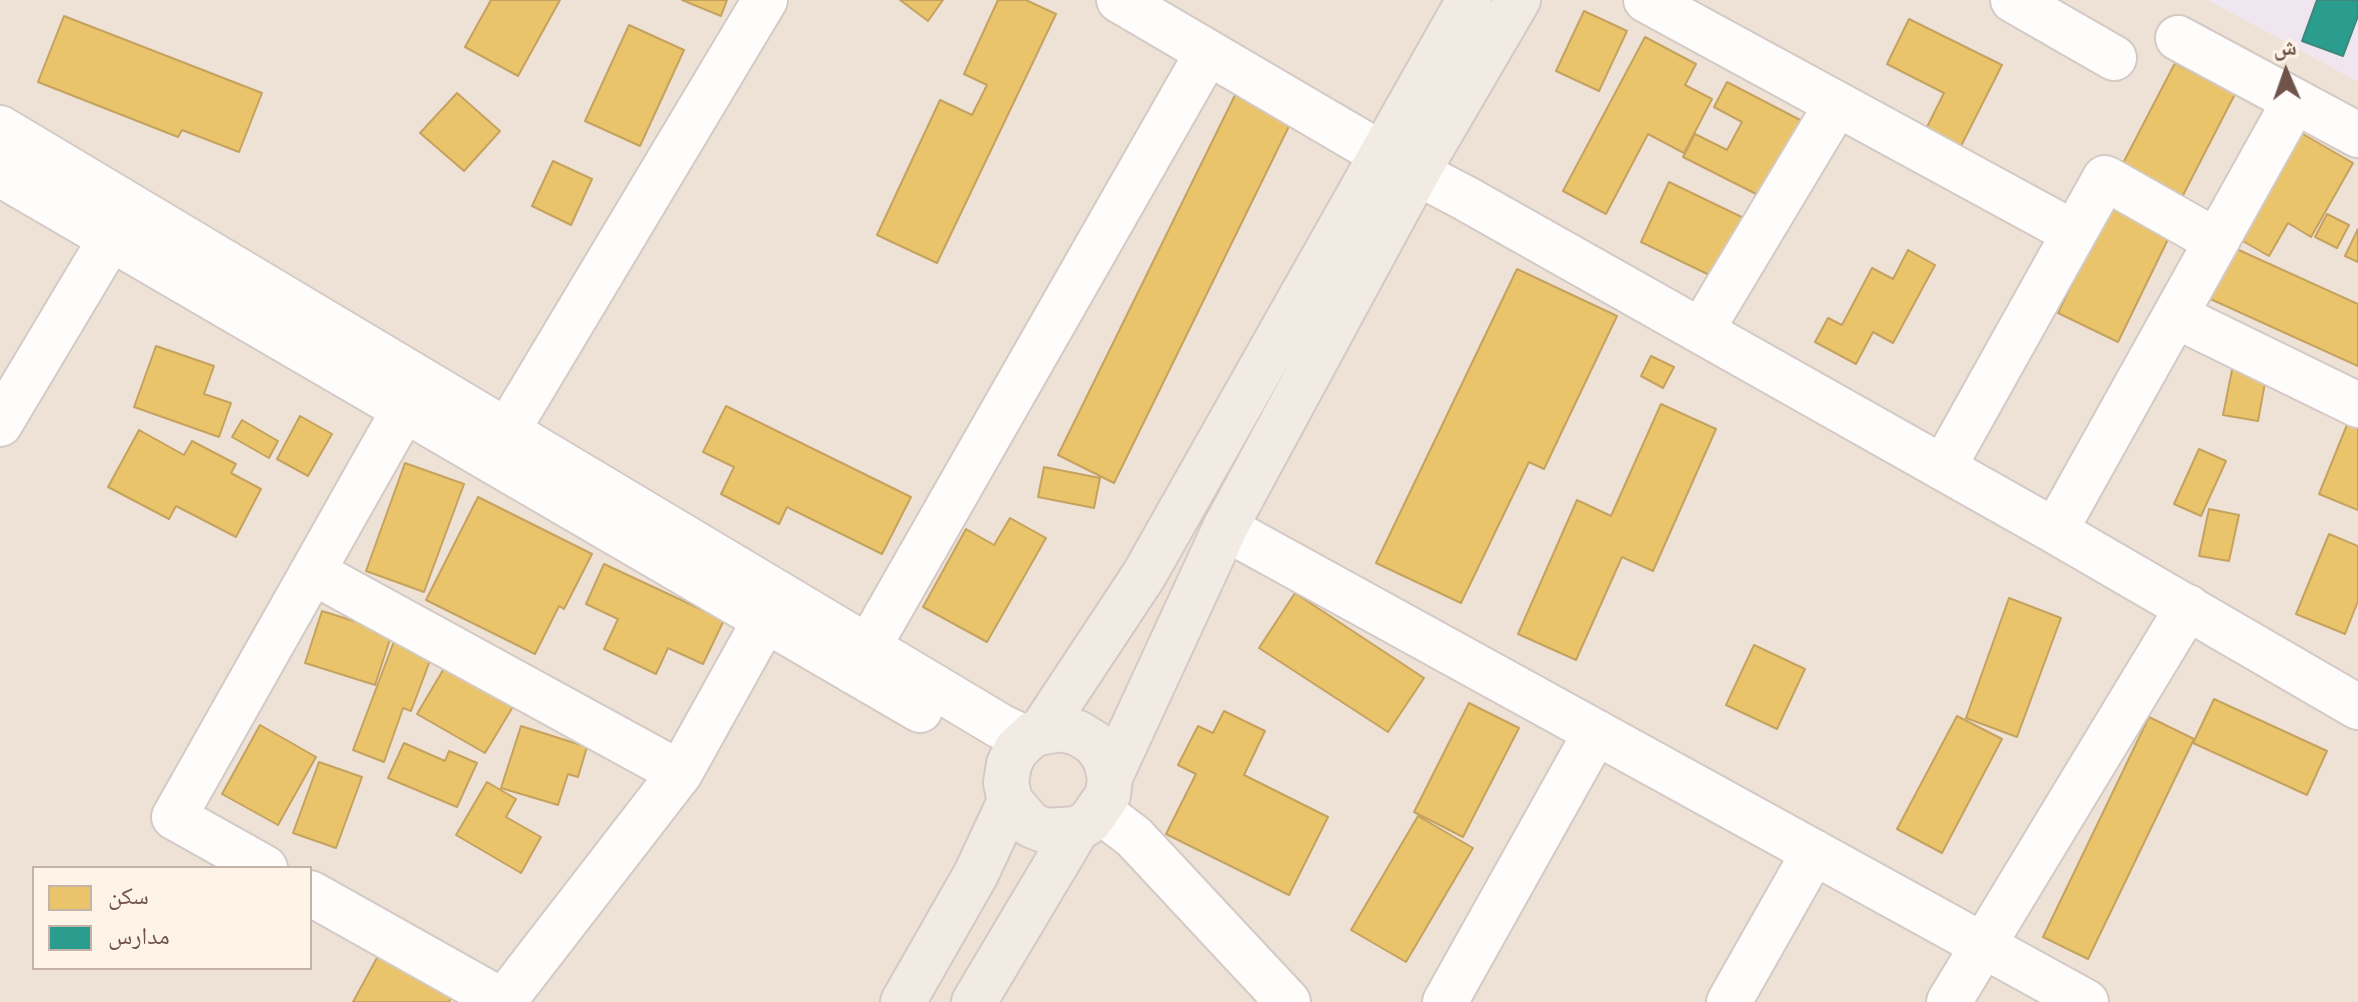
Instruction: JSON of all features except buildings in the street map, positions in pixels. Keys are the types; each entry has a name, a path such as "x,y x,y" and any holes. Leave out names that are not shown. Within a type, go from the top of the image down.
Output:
{"main road":[{"path":"974,1002 1096,805 1400,164 1469,0"},
{"path":"903,1002 976,874 1022,759 1144,575 1400,164 1518,0"},
{"path":"1022,759 1060,729 1078,733 1094,743 1105,758 1096,805"},
{"path":"1022,759 1025,820 1046,831 1096,805"}],"street":[{"path":"507,431 765,0"},
{"path":"1119,0 1400,164 2355,701"},
{"path":"1646,0 2074,233"},
{"path":"2013,0 2114,58"},
{"path":"2178,38 2358,135"},
{"path":"859,660 1208,52"},
{"path":"2055,531 2294,102"},
{"path":"1701,331 1837,104"},
{"path":"0,128 121,222 413,394 765,620 859,660"},
{"path":"0,174 121,222"},
{"path":"1943,468 2105,178 2216,241"},
{"path":"0,424 121,222"},
{"path":"2176,316 2358,405"},
{"path":"413,394 507,431 859,660 1022,759"},
{"path":"261,866 174,817 413,394"},
{"path":"1225,528 2086,1002"},
{"path":"313,572 680,773"},
{"path":"1949,1002 2188,607"},
{"path":"312,894 504,1002 680,773 765,620"},
{"path":"1445,1002 1596,732"},
{"path":"1096,805 1134,837 1288,1002"},
{"path":"1729,1002 1814,852"}],"shaded area":[{"path":"0,0 2358,0 2358,1002 0,1002"},
{"path":"2208,0 2358,0 2358,82"}]}
